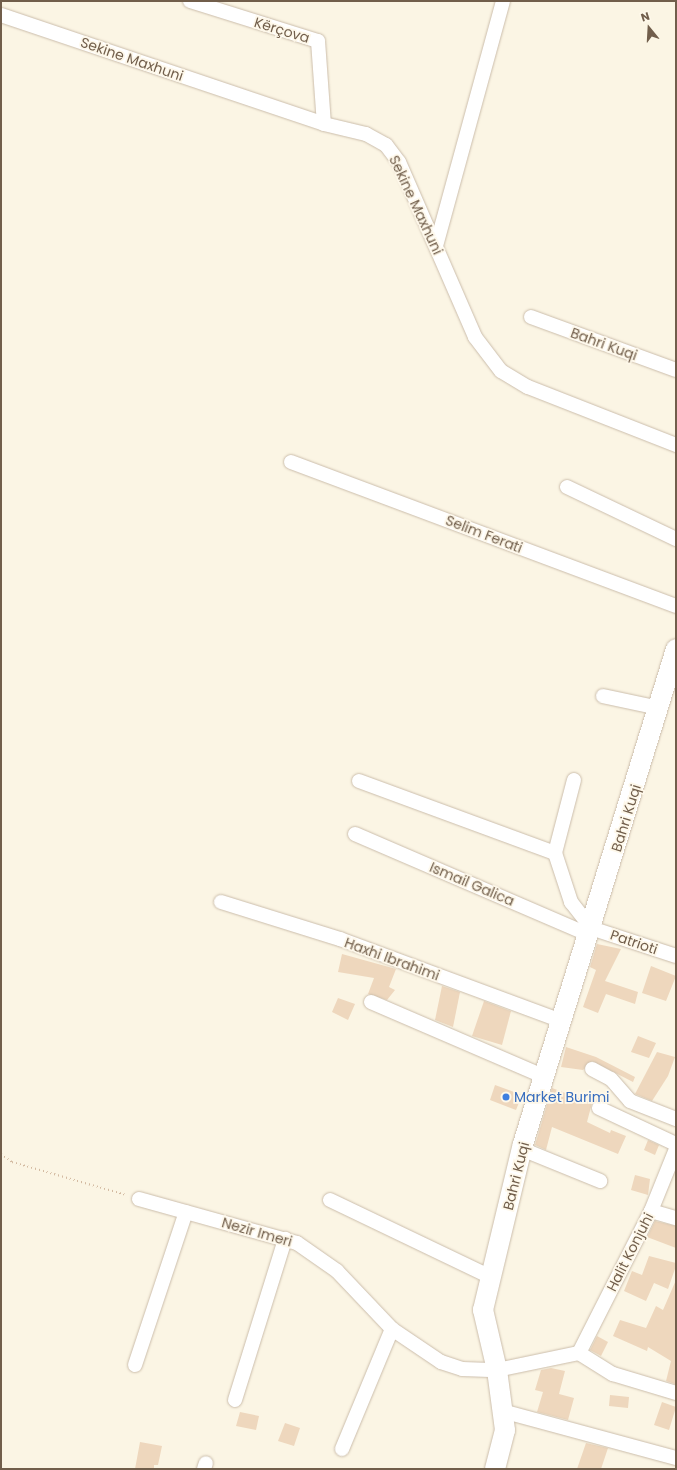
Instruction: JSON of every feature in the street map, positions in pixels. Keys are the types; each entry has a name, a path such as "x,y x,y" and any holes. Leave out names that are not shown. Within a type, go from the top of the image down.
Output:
{"street":[{"name":"Kërçova","path":"190,1 318,41 324,124"},
{"path":"436,246 503,1"},
{"name":"Sekine Maxhuni","path":"1,14 324,124 366,134 386,145 399,162 475,337 501,371 528,387 676,445"},
{"name":"Bahri Kuqi","path":"531,317 676,370"},
{"name":"Selim Ferati","path":"291,462 676,606"},
{"path":"568,487 676,539"},
{"name":"Bahri Kuqi","path":"495,1469 505,1430 497,1370 483,1310 523,1144 660,708 676,649"},
{"path":"603,696 660,708"},
{"path":"574,780 555,853 571,902 590,932"},
{"path":"359,781 555,853"},
{"name":"Ismail Galica","path":"355,834 590,932"},
{"name":"Haxhi Ibrahimi","path":"221,902 340,939 562,1021"},
{"name":"Patrioti","path":"590,932 676,956"},
{"path":"371,1002 544,1077"},
{"path":"592,1069 611,1079 630,1101 676,1119"},
{"path":"599,1108 676,1144"},
{"path":"523,1144 529,1152 600,1181"},
{"name":"Halit Konjuhi","path":"579,1354 651,1211 676,1149"},
{"name":"Nezir Imeri","path":"140,1199 297,1243 337,1271 392,1329 441,1362 462,1369 497,1370 579,1354"},
{"path":"330,1200 491,1277"},
{"path":"651,1211 676,1218"},
{"path":"135,1365 186,1212"},
{"path":"234,1400 285,1239"},
{"path":"342,1449 392,1329"},
{"path":"579,1354 613,1374 676,1393"},
{"path":"502,1411 676,1458"}],"path":[{"path":"1,1154 12,1162 140,1199"}],"building":[{"path":"597,944 621,949 605,981 638,992 635,1004 606,994 598,1013 583,1007 596,970 590,967"},
{"path":"342,954 396,969 389,987 395,990 387,1000 368,994 374,978 338,972"},
{"path":"651,966 676,976 666,1001 642,993"},
{"path":"442,986 460,992 453,1027 435,1020"},
{"path":"338,998 355,1004 348,1020 332,1012"},
{"path":"484,1001 511,1011 502,1045 472,1036"},
{"path":"638,1036 656,1043 649,1058 631,1052"},
{"path":"566,1047 596,1057 635,1077 633,1082 592,1061 583,1070 561,1067"},
{"path":"657,1052 675,1057 668,1076 652,1101 635,1094"},
{"name":"Market Burimi","path":"495,1085 522,1095 516,1110 490,1100"},
{"path":"552,1088 592,1103 587,1122 610,1133 611,1130 626,1136 618,1154 552,1127 546,1150 535,1145"},
{"path":"648,1140 659,1145 655,1155 644,1150"},
{"path":"635,1175 650,1179 648,1195 631,1190"},
{"path":"655,1221 676,1226 676,1248 647,1237"},
{"path":"649,1256 676,1263 676,1266 668,1289 654,1283 646,1301 624,1291 632,1271 642,1275"},
{"path":"676,1280 675,1384 666,1381 671,1361 648,1347 647,1351 613,1336 620,1320 646,1328 656,1306 663,1310"},
{"path":"597,1336 608,1342 601,1356 590,1350"},
{"path":"551,1368 565,1371 559,1394 574,1398 568,1420 537,1412 543,1392 535,1390 541,1370"},
{"path":"610,1395 629,1397 628,1408 609,1406"},
{"path":"662,1402 676,1407 669,1430 654,1425"},
{"path":"240,1412 259,1416 256,1430 236,1426"},
{"path":"285,1423 300,1428 294,1446 278,1441"},
{"path":"140,1442 162,1446 158,1465 154,1465 154,1469 135,1469"},
{"path":"586,1443 608,1448 601,1469 577,1469"}],"place":[{"name":"Market Burimi","path":"506,1097"}]}
